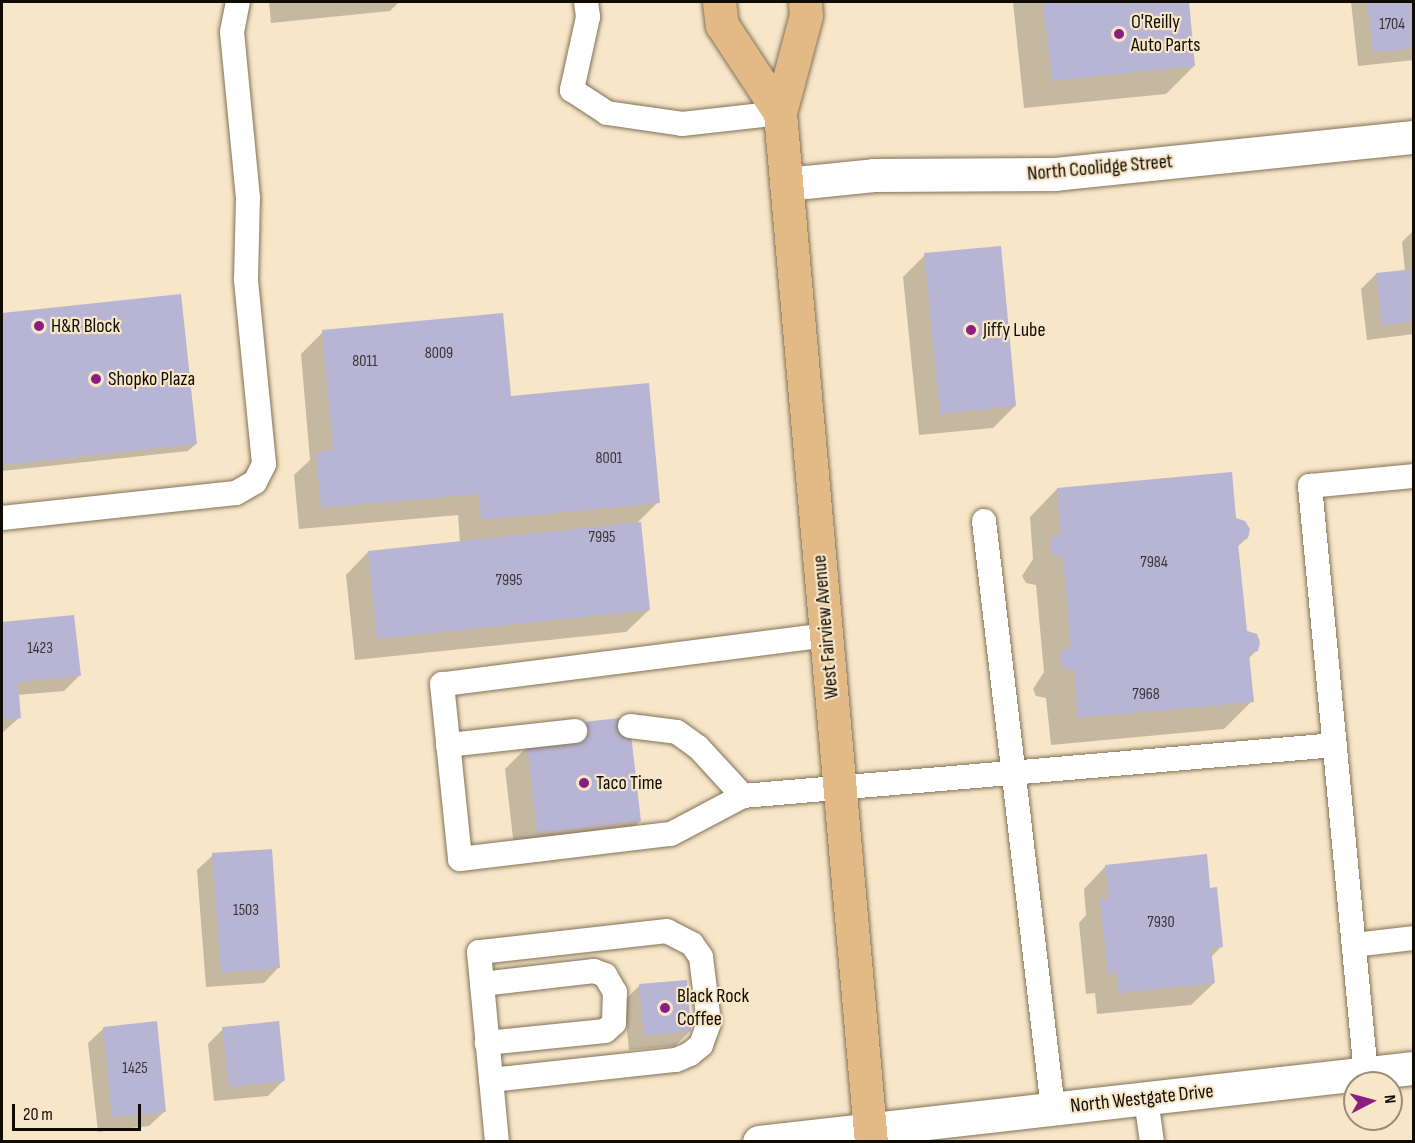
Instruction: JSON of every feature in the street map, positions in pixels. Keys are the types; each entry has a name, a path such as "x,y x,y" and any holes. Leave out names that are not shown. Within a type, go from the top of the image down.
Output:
{"main road":[{"name":"West Fairview Avenue","path":"719,2 722,25 780,112"},
{"name":"West Fairview Avenue","path":"805,2 806,15 780,112 871,1136"}],"street":[{"name":"North Coolidge Street","path":"786,184 874,175 1055,174 1413,137"},
{"name":"North Westgate Drive","path":"1390,1071 1413,1068"},
{"name":"North Westgate Drive","path":"759,1142 871,1136 1053,1109 1343,1077"}],"lane":[{"path":"2,518 236,493 255,482 264,464 246,279 248,198 232,32 238,2"},
{"path":"586,2 588,17 572,90 607,113 682,124 780,112"},
{"path":"1366,1071 1310,486 1413,476"},
{"path":"984,521 1053,1109"},
{"path":"827,635 442,684 460,859 671,834 743,796 1012,770 1335,745"},
{"path":"630,726 677,732 698,747 743,796"},
{"path":"448,745 575,731"},
{"path":"491,1080 676,1060 701,1045 709,1023 701,957 692,944 667,931 479,952 496,1142"},
{"path":"1354,945 1413,938"},
{"path":"482,984 594,971 604,975 615,992 614,1023 605,1031 487,1043"},
{"path":"1146,1099 1152,1142"}],"building":[{"name":"O'Reilly Auto Parts","path":"1043,2 1189,2 1195,66 1052,81"},
{"path":"1367,2 1414,2 1414,48 1373,52"},
{"name":"Jiffy Lube","path":"1001,246 1016,406 940,414 924,253"},
{"path":"1414,269 1414,321 1382,325 1376,273"},
{"name":"Shopko Plaza","path":"181,294 197,444 2,465 2,313"},
{"path":"503,313 511,396 649,383 660,503 481,520 479,494 321,508 316,452 333,450 322,330"},
{"path":"1232,472 1236,518 1245,521 1250,529 1248,538 1238,543 1247,631 1257,634 1260,642 1258,651 1249,654 1254,702 1078,718 1074,670 1064,669 1060,661 1062,651 1071,647 1063,557 1054,556 1049,548 1052,538 1061,534 1057,488"},
{"path":"641,522 650,610 377,639 368,551"},
{"path":"74,615 81,676 18,682 21,718 2,720 2,622"},
{"name":"Taco Time","path":"629,717 641,821 537,833 527,745 574,723"},
{"path":"272,849 280,968 221,973 212,853"},
{"path":"1207,854 1210,888 1217,887 1223,947 1211,948 1215,983 1119,993 1116,972 1108,973 1100,899 1109,898 1105,865"},
{"name":"Black Rock Coffee","path":"687,980 691,1031 644,1036 639,984"},
{"path":"157,1021 166,1112 112,1117 103,1027"},
{"path":"279,1021 285,1081 229,1087 222,1027"}],"place":[{"name":"O'Reilly Auto Parts","path":"1119,34"},
{"name":"H&R Block","path":"39,326"},
{"name":"Jiffy Lube","path":"971,330"},
{"name":"Shopko Plaza","path":"96,379"},
{"name":"Taco Time","path":"584,783"},
{"name":"Black Rock Coffee","path":"665,1008"}]}
